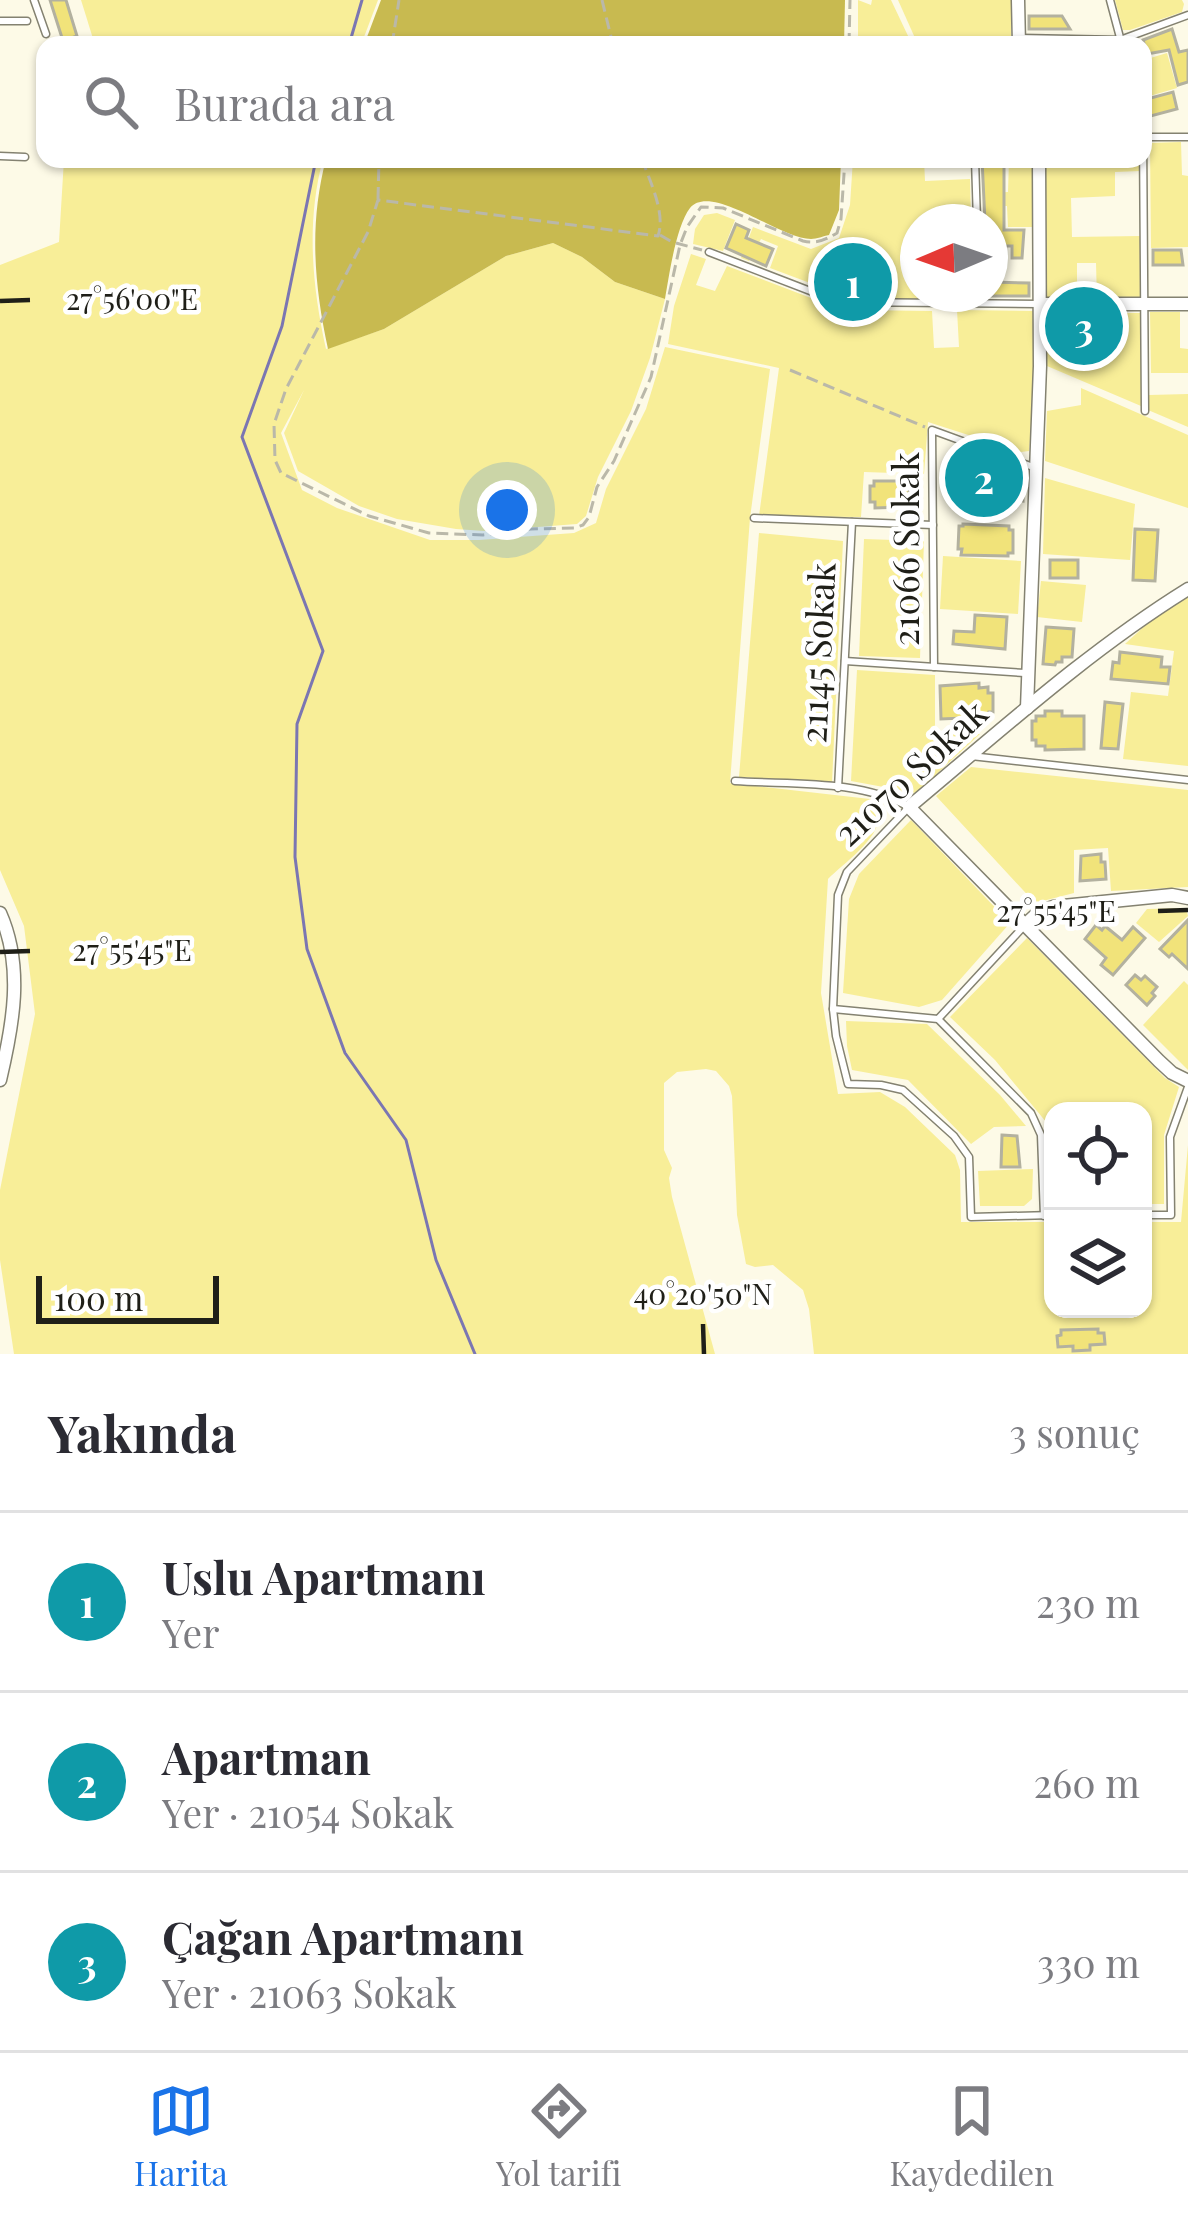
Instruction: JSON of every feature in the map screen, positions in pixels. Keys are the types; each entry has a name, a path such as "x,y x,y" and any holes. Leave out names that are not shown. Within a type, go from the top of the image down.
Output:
{"street":[{"path":"1018,0 1019,36"},
{"path":"1027,708 1041,304 1039,168"},
{"path":"1041,304 1188,304"},
{"name":"21070 Sokak","path":"909,807 1027,708 1153,611 1188,590"},
{"path":"909,807 1159,1061 1188,1084"},
{"path":"1025,925 1039,912 1053,908 1172,895 1188,898"},
{"path":"0,913 15,981 13,1028 0,1080"}],"lane":[{"path":"34,0 46,34"},
{"path":"1110,0 1119,36"},
{"path":"1138,36 1188,16"},
{"path":"0,21 27,22"},
{"path":"1152,136 1188,137"},
{"path":"0,156 25,157"},
{"path":"975,168 976,204"},
{"path":"1144,168 1144,411"},
{"path":"709,252 818,295 845,302 900,303"},
{"path":"1008,304 1041,304"},
{"path":"932,430 1036,468"},
{"name":"21066 Sokak","path":"932,430 934,667"},
{"path":"754,518 933,525"},
{"name":"21145 Sokak","path":"838,788 852,522"},
{"path":"844,662 1028,673"},
{"path":"970,756 1188,780"},
{"path":"734,781 865,790 909,807"},
{"name":"21070 Sokak","path":"909,807 848,872 838,895 833,1009 848,1084 903,1090 954,1136 969,1157 971,1217 1044,1216"},
{"path":"938,1019 1025,925"},
{"path":"833,1009 938,1019 1036,1123 1048,1210"},
{"path":"1152,1215 1172,1215 1170,1137 1188,1084"}],"path":[{"path":"393,36 399,0"},
{"path":"602,0 611,36"},
{"path":"849,36 850,0"},
{"path":"379,168 378,200 368,232 286,389 274,424 275,460 280,473 291,480 369,516 429,532 482,535 574,528 589,517 597,487 651,377 680,245 695,212 701,207 723,208 815,244 837,233 844,168"},
{"path":"645,168 660,235"},
{"path":"378,200 629,235 660,235 709,252"},
{"path":"790,370 932,430"}],"shaded area":[{"path":"81,0 378,0 364,36 92,36"},
{"path":"381,0 845,0 844,36 367,36"},
{"path":"858,0 871,5 872,0 891,0 908,36 858,36"},
{"path":"898,0 1011,0 1011,36 914,36"},
{"path":"1115,0 1182,0 1184,4 1182,12 1123,30"},
{"path":"1167,53 1177,88 1152,95 1152,58"},
{"path":"1181,142 1182,175 1188,176 1188,247 1151,248 1152,143"},
{"path":"63,168 321,168 313,254 326,349 384,329 506,256 553,243 615,282 665,299 631,411 598,477 586,516 577,524 456,529 397,519 359,506 298,471 284,433 304,390 281,433 302,490 337,508 430,540 574,533 596,523 606,489 646,409 665,347 770,369 750,518 730,783 870,799 878,809 875,831 828,879 821,993 838,1094 880,1092 905,1107 955,1155 960,1170 961,1222 1044,1222 1044,1318 1152,1318 1152,1222 1181,1222 1188,1145 1188,1354 814,1354 803,1290 773,1265 746,1264 737,1215 732,1096 716,1071 706,1069 677,1072 664,1083 664,1150 672,1168 672,1197 715,1354 14,1354 0,1260 0,1190 35,1014 24,926 0,870 0,265 59,242"},
{"path":"324,168 841,168 839,210 829,235 798,237 713,202 690,208 674,252 665,299 615,282 553,243 506,256 384,329 328,349 315,254"},
{"path":"852,168 924,168 925,181 970,179 971,204 900,204 900,299 861,294 866,268 833,260 826,289 770,268 778,246 761,239 749,261 741,258 753,227 811,249 839,238 850,205"},
{"path":"1009,168 1032,168 1032,227 1008,227 1008,204 984,204 984,193 1008,192"},
{"path":"1044,168 1140,168 1115,172 1115,196 1071,198 1072,237 1140,236 1141,299 1097,300 1096,263 1077,263 1077,301 1047,301"},
{"path":"717,213 735,220 723,251 693,244 704,215"},
{"path":"691,254 706,259 696,285 715,291 727,266 824,303 856,310 932,312 934,348 959,347 957,312 1036,311 1029,451 928,422 924,474 864,472 861,517 759,516 779,368 668,344"},
{"path":"1047,312 1072,312 1073,343 1094,343 1094,312 1106,312 1107,346 1123,346 1123,313 1141,313 1141,406 1047,366"},
{"path":"1150,312 1180,312 1180,348 1188,349 1188,373 1151,373"},
{"path":"1081,388 1188,435 1188,508 1045,461 1047,411 1081,405"},
{"path":"1188,394 1188,427 1148,410 1149,395"},
{"path":"1045,478 1135,504 1130,560 1043,554"},
{"path":"759,533 843,541 832,783 739,777"},
{"path":"864,539 924,541 920,658 859,656"},
{"path":"943,556 1021,561 1018,614 940,609"},
{"path":"1041,581 1086,585 1082,622 1037,617"},
{"path":"1188,597 1188,766 1123,759 1131,692 1168,696 1174,651 1125,644"},
{"path":"857,670 935,675 935,733 980,734 916,793 851,781"},
{"path":"971,767 1188,790 1188,887 1111,891 1108,848 1074,850 1074,893 1035,903 936,796"},
{"path":"911,820 1010,923 942,1000 919,1007 843,993 849,899 859,874"},
{"path":"1186,908 1188,916 1159,942 1136,923 1147,909"},
{"path":"1027,938 1179,1087 1164,1135 1164,1204 1152,1204 1152,1102 1044,1102 1044,1120 995,1060 950,1017"},
{"path":"1184,981 1188,985 1188,1070 1143,1025"},
{"path":"846,1021 927,1024 1026,1126 994,1127 971,1144 908,1080 852,1070"},
{"path":"1033,1169 1032,1199 1024,1206 980,1206 978,1171"}],"building":[{"path":"50,0 66,0 77,36 61,36"},
{"path":"1029,16 1062,16 1070,29 1029,29"},
{"path":"1172,29 1179,52 1188,50 1188,82 1178,85 1169,50 1152,53 1152,37"},
{"path":"1173,92 1177,109 1152,116 1152,98"},
{"path":"982,168 1004,168 1004,204 984,204"},
{"path":"736,224 749,230 746,238 773,249 766,266 726,248"},
{"path":"1008,230 1024,230 1022,258 1012,258 1012,246 1008,246"},
{"path":"1153,250 1181,250 1183,265 1153,265"},
{"path":"834,269 861,273 858,292 831,290"},
{"path":"1008,282 1029,283 1029,296 1008,296"},
{"path":"1120,315 1121,339 1076,336 1076,316"},
{"path":"951,454 965,454 965,458 1018,477 1023,501 951,480"},
{"path":"874,481 905,481 909,502 903,502 903,507 875,508 875,502 870,502"},
{"path":"959,526 1009,526 1013,553 961,555"},
{"path":"1135,529 1158,530 1155,581 1133,580"},
{"path":"1050,560 1078,560 1078,578 1050,578"},
{"path":"975,615 1007,617 1005,649 953,644 954,631 974,632"},
{"path":"1046,627 1074,629 1072,657 1062,657 1055,665 1043,664"},
{"path":"1120,652 1162,657 1161,667 1170,667 1168,684 1111,679"},
{"path":"979,683 979,688 988,687 988,693 993,693 989,717 980,717 980,723 941,719 940,686"},
{"path":"1105,702 1123,704 1118,749 1101,748"},
{"path":"1045,711 1084,716 1084,749 1036,746 1032,721 1045,716"},
{"path":"1101,854 1106,879 1080,881 1081,856"},
{"path":"1188,920 1188,969 1160,949"},
{"path":"1096,925 1102,930 1105,926 1122,940 1133,927 1145,938 1113,975 1101,965 1106,958 1085,939"},
{"path":"1135,975 1141,980 1145,976 1157,987 1147,1005 1126,985"},
{"path":"1002,1135 1017,1136 1020,1167 1001,1167"},
{"path":"1061,1330 1104,1333 1105,1344 1090,1345 1090,1350 1058,1347"}],"waterway":[{"path":"352,36 362,0"},
{"path":"314,168 282,326 242,437 323,651 297,724 295,857 307,949 345,1053 406,1140 436,1260 475,1354"}],"place":[{"name":"Uslu Apartmanı","path":"853,282"},
{"name":"Çağan Apartmanı","path":"1084,326"},
{"name":"Apartman","path":"984,478"}]}
